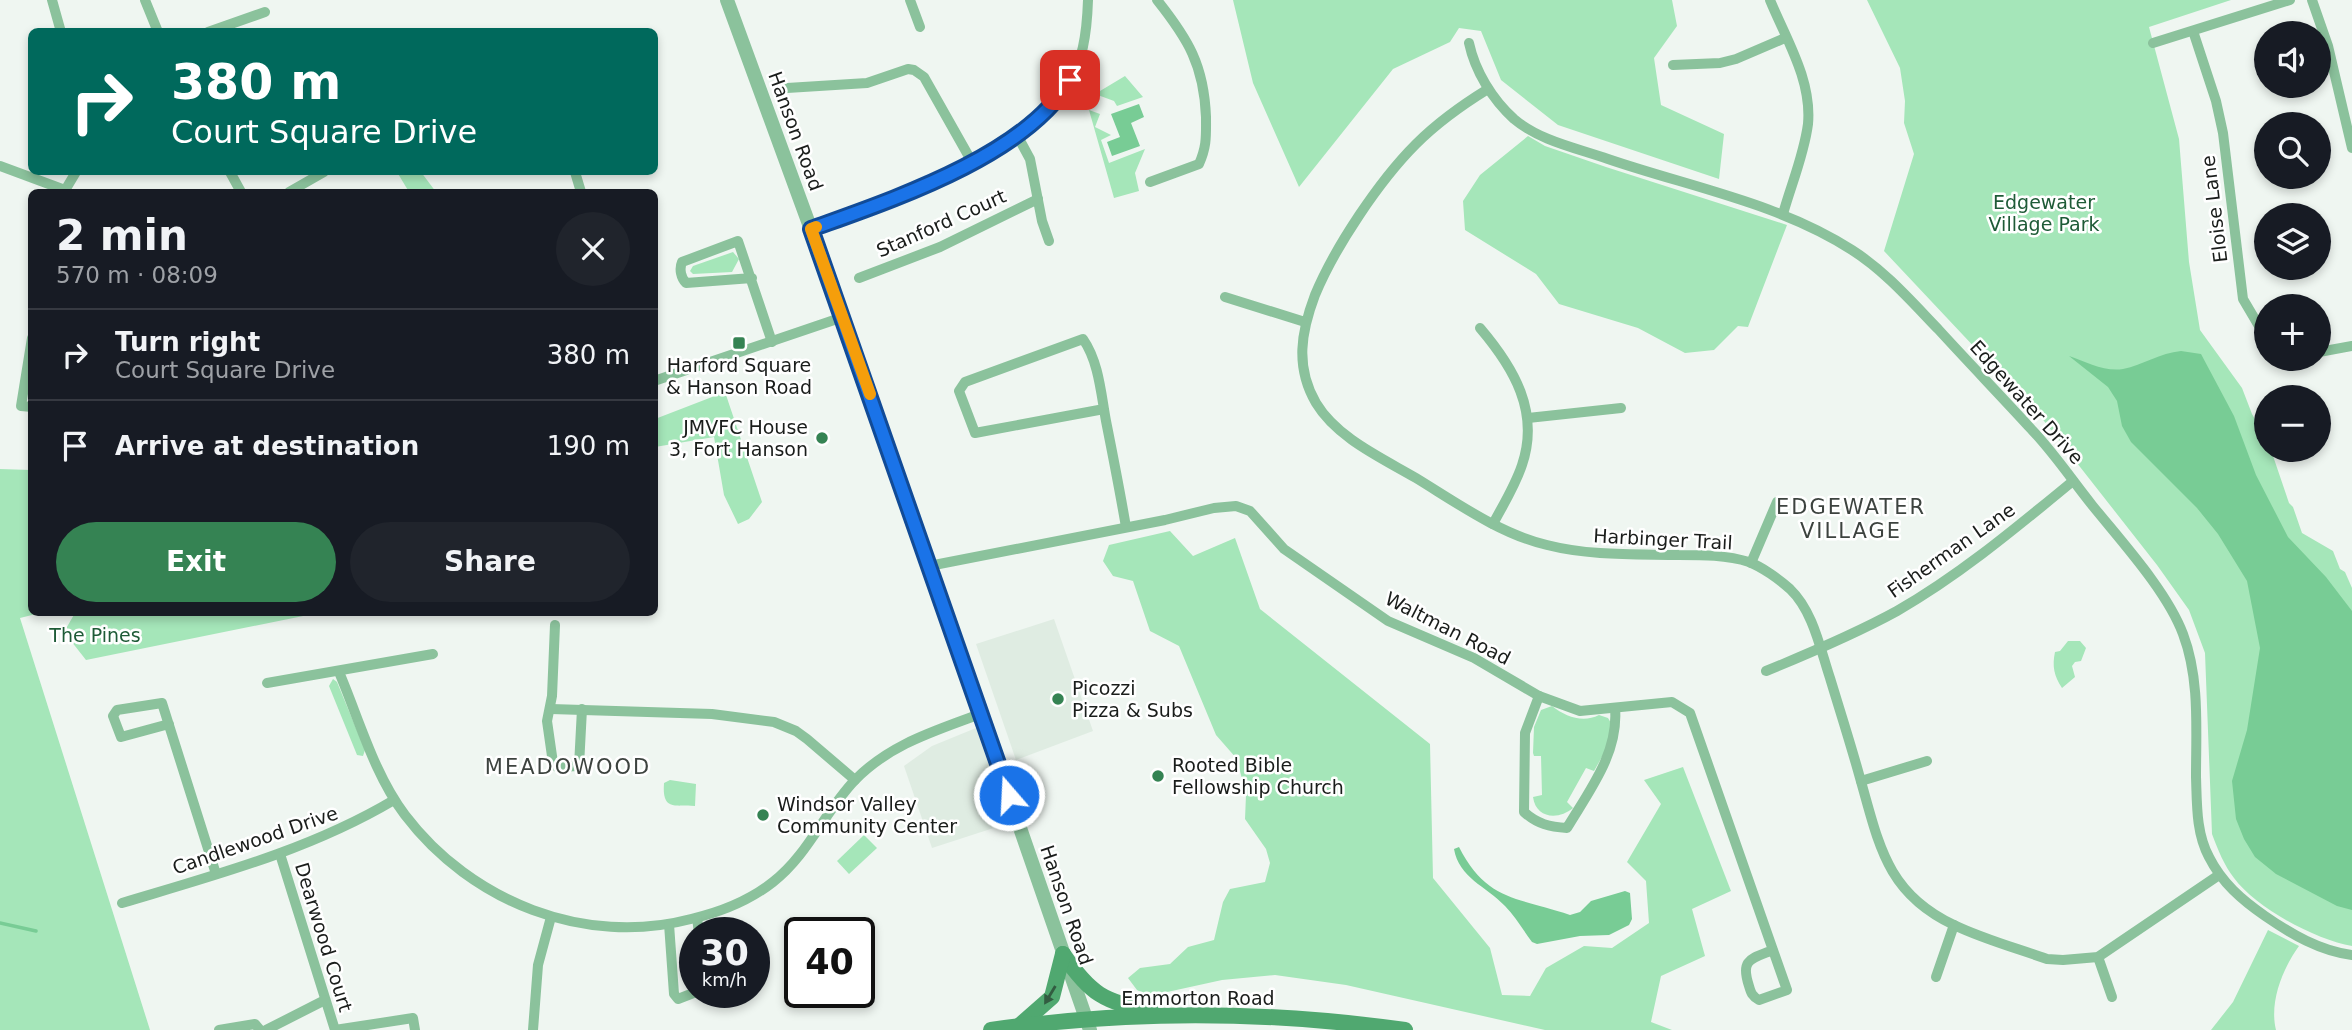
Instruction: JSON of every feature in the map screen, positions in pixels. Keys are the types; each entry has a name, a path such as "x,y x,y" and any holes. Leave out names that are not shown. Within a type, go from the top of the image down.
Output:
{"main road":[{"path":"1063,954 1079,977 1100,996 1131,1008 1169,1017"},
{"path":"1019,1026 1028,1015 1052,997 1063,954"},
{"path":"1138,1030 1169,1017"},
{"name":"Emmorton Road","path":"991,1030 1169,1017 1280,1017 1405,1030"}],"street":[{"path":"52,0 60,28"},
{"path":"145,0 156,28"},
{"name":"Hanson Road","path":"727,0 843,317 1088,1025"},
{"path":"911,0 920,27"},
{"path":"811,229 919,189 1017,135 1045,111 1070,80 1086,40 1088,0"},
{"path":"1150,182 1199,164 1206,149 1202,76 1188,43 1157,0"},
{"path":"1770,0 1799,65 1808,107 1804,142 1783,214"},
{"path":"2153,44 2290,0"},
{"path":"2312,0 2328,46 2352,148"},
{"path":"219,28 265,12"},
{"name":"Eloise Lane","path":"2193,31 2217,103 2243,299 2254,318"},
{"path":"1672,65 1720,63 1786,38"},
{"name":"Edgewater Drive","path":"1469,43 1472,57 1488,89 1514,119 1549,139 1783,214 1827,234 1887,276 2039,437 2154,584 2176,617 2192,661 2195,685 2199,824 2208,856 2219,875 2234,893 2282,928 2308,942 2352,955"},
{"path":"787,88 867,83 900,70 914,70 924,77 972,162"},
{"name":"Harbinger Trail","path":"1488,89 1445,118 1415,145 1395,168 1351,230 1320,285 1305,322 1302,338 1305,372 1317,404 1330,421 1353,440 1493,524 1544,545 1577,551 1710,555 1751,563 1789,589 1810,618 1878,842 1897,881 1914,898 1954,925 2047,959 2098,957 2219,875"},
{"path":"1017,135 1030,159 1049,241"},
{"path":"0,166 59,189"},
{"path":"293,189 310,175"},
{"name":"Stanford Court","path":"859,278 940,247 1038,199"},
{"path":"752,278 685,284 681,266 682,262 738,241 752,278 772,341"},
{"path":"1225,297 1305,322"},
{"path":"658,380 843,317"},
{"path":"1480,328 1506,359 1516,377 1523,393 1528,418 1523,464 1493,524"},
{"path":"1104,409 975,433 959,391 965,382 1083,338 1090,348 1094,362 1104,409 1126,527"},
{"path":"2331,350 2352,346"},
{"path":"28,362 21,406 28,407"},
{"path":"1528,418 1621,408"},
{"name":"Fisherman Lane","path":"1766,671 1821,648 1934,588 2073,481"},
{"path":"1751,563 1777,502"},
{"name":"Waltman Road","path":"929,566 1226,506 1244,508 1250,511 1284,549 1388,621 1474,658 1539,695 1580,711 1672,702 1690,713 1773,950 1787,990 1759,1000 1752,995 1744,972 1745,965 1773,950"},
{"path":"555,625 551,709 547,721 553,763 557,767 579,766 582,709"},
{"path":"267,683 433,654"},
{"path":"339,671 394,800 421,834 468,876 514,902 551,917 605,927 679,922"},
{"path":"1539,695 1525,733 1524,812 1535,822 1553,827 1567,828 1610,753 1615,736 1615,709"},
{"path":"169,724 121,737 113,716 117,709 162,703 169,724 216,874"},
{"path":"551,709 712,714 774,722 807,738 855,780"},
{"path":"700,917 733,906 772,883 806,845 855,780 900,745 981,714"},
{"path":"1861,781 1927,761"},
{"name":"Candlewood Drive","path":"122,903 280,854 350,826 394,800"},
{"name":"Dearwood Court","path":"280,854 335,1030 413,1018 415,1030"},
{"path":"533,1030 538,965 551,917"},
{"path":"669,924 674,994 679,999"},
{"path":"1936,977 1954,925"},
{"path":"2098,957 2112,997"},
{"path":"266,1030 325,1000"},
{"path":"219,1030 255,1024 260,1030"}],"shaded area":[{"path":"1139,104 1144,117 1131,123 1140,146 1112,156 1107,142 1120,137 1111,114"},
{"path":"2181,351 2201,354 2234,416 2256,475 2288,537 2326,577 2352,611 2352,910 2337,906 2276,874 2255,857 2244,839 2236,819 2232,781 2247,730 2260,648 2247,581 2218,534 2197,508 2131,442 2122,426 2117,401 2108,387 2069,356 2116,370"},
{"path":"1054,619 1093,731 1016,760 976,644"},
{"path":"976,728 1009,823 932,848 904,766 932,746"},
{"path":"1459,847 1481,878 1506,895 1570,915 1580,912 1591,901 1625,891 1630,893 1632,919 1629,925 1609,935 1580,936 1537,944 1532,942 1505,906 1467,875 1454,849"}],"green space":[{"path":"1233,0 1672,0 1677,26 1654,58 1661,105 1724,134 1719,179 1558,125 1501,80 1481,31 1459,28 1450,42 1393,69 1299,187 1253,83"},
{"name":"Edgewater Village Park","path":"1867,0 2231,0 2149,27 2179,139 2189,262 2200,330 2242,388 2254,417 2254,462 2275,462 2302,533 2333,551 2352,588 2352,946 2321,937 2288,921 2257,900 2230,873 2212,834 2205,653 2189,610 2044,421 1884,251 1914,154 1904,123 1905,101 1900,68"},
{"path":"1125,76 1143,97 1117,106 1114,101 1095,94"},
{"path":"1089,110 1100,114 1095,127 1111,135 1101,140 1109,163 1145,149 1135,173 1139,191 1114,198"},
{"path":"1528,136 1545,146 1606,167 1787,225 1748,327 1738,326 1714,350 1685,353 1638,328 1559,304 1536,274 1465,230 1463,201 1480,175"},
{"path":"399,175 423,175 434,189 407,189"},
{"path":"733,252 739,259 732,272 693,274 690,271 693,266"},
{"path":"725,392 762,502 749,519 738,524 724,495 714,437 658,446 658,418"},
{"path":"0,469 28,470 28,616 20,618 150,1030 0,1030"},
{"path":"1170,531 1193,556 1235,538 1260,609 1430,744 1433,878 1490,948 1502,995 1530,996 1546,968 1584,946 1612,948 1649,923 1646,881 1627,862 1661,804 1644,780 1683,767 1731,891 1692,909 1705,956 1661,976 1651,1022 1672,1030 1545,1030 1346,985 1275,975 1222,980 1149,996 1137,990 1128,978 1140,968 1170,964 1188,947 1214,940 1223,902 1230,889 1265,882 1270,863 1266,849 1245,819 1246,795 1237,759 1216,735 1179,646 1150,631 1133,581 1113,576 1103,561 1109,545"},
{"name":"The Pines","path":"73,616 303,616 86,660 64,632"},
{"path":"2068,641 2080,641 2086,648 2081,661 2072,666 2075,677 2062,688 2054,671 2054,657 2055,652 2060,651"},
{"path":"333,679 337,682 365,750 363,756 357,755 329,686"},
{"path":"1552,706 1575,718 1587,719 1599,715 1608,718 1611,723 1607,748 1594,771 1586,768 1567,802 1573,808 1555,816 1539,810 1533,797 1542,795 1541,756 1534,756 1533,753 1534,727 1541,710"},
{"path":"670,780 696,784 695,806 667,802 664,783"},
{"path":"864,835 877,848 849,874 837,861"},
{"path":"2268,930 2299,946 2279,986 2274,1008 2276,1030 2211,1030 2233,1002"}],"waterway":[{"path":"0,923 36,931"}],"slow traffic":[{"path":"816,227 811,229 870,394"}],"place":[{"name":"Harford Square & Hanson Road","path":"739,343"},
{"name":"JMVFC House 3, Fort Hanson","path":"822,438"},
{"name":"Picozzi Pizza & Subs","path":"1058,699"},
{"name":"Rooted Bible Fellowship Church","path":"1158,776"},
{"name":"Windsor Valley Community Center","path":"763,815"}],"district":[{"name":"EDGEWATER VILLAGE","path":"1851,519"},
{"name":"MEADOWOOD","path":"568,767"}],"route":[{"path":"1009,795 811,229 919,189 972,162 1017,135 1045,111 1070,80"}]}
